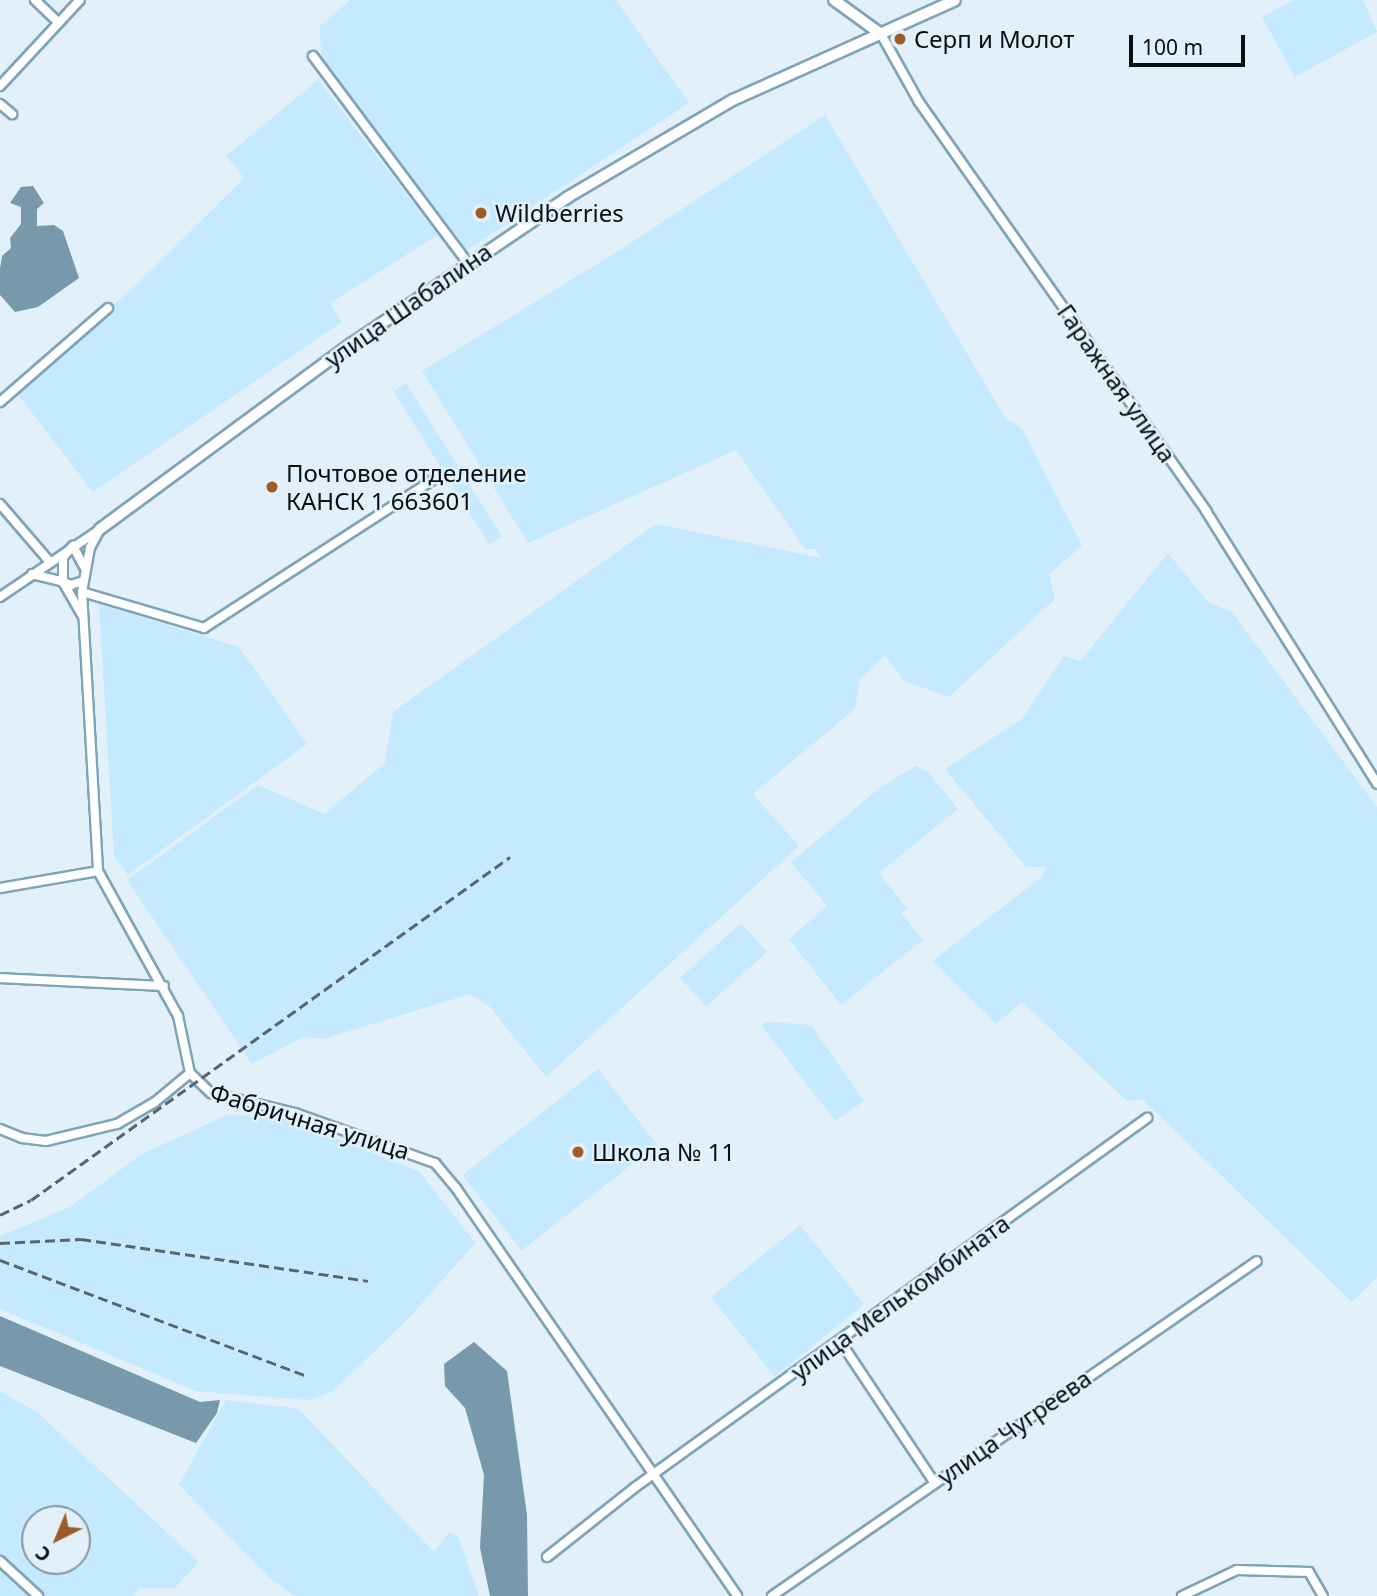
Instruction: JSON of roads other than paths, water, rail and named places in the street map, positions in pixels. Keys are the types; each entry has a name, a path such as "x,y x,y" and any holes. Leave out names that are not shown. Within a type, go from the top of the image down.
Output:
{"street":[{"path":"36,0 58,22"},
{"path":"0,86 79,0"},
{"name":"Гаражная улица","path":"834,0 881,34 919,102 1206,511 1377,784"},
{"name":"улица Шабалина","path":"0,597 49,561 100,529 467,262 733,100 955,0"},
{"path":"313,56 467,262"},
{"path":"0,104 12,114"},
{"path":"0,402 108,307"},
{"path":"82,592 204,628 434,479"},
{"path":"0,504 49,561"},
{"name":"Фабричная улица","path":"100,529 85,567 82,592 98,871 164,986 183,1032 190,1073 211,1093 295,1113 435,1163 456,1188 737,1596"},
{"path":"84,618 63,582 63,557 74,546 85,567"},
{"path":"31,574 44,573 71,585 83,581"},
{"path":"0,888 98,871"},
{"path":"0,978 164,986"},
{"path":"0,1129 22,1138 46,1141 84,1134 132,1117 190,1073"},
{"name":"улица Мелькомбината","path":"548,1557 1147,1118"},
{"name":"улица Чугреева","path":"772,1596 1257,1261"},
{"path":"840,1341 934,1482"},
{"path":"0,1561 38,1596"},
{"path":"1182,1596 1237,1570 1309,1572 1323,1596"}],"railway":[{"path":"0,1215 31,1200 510,857"},
{"path":"0,1243 81,1239 368,1281"},
{"path":"0,1260 305,1375"}],"place":[{"name":"Серп и Молот","path":"900,39"},
{"name":"Wildberries","path":"481,213"},
{"name":"Почтовое отделение КАНСК 1 663601","path":"272,487"},
{"name":"Школа № 11","path":"578,1152"}]}
